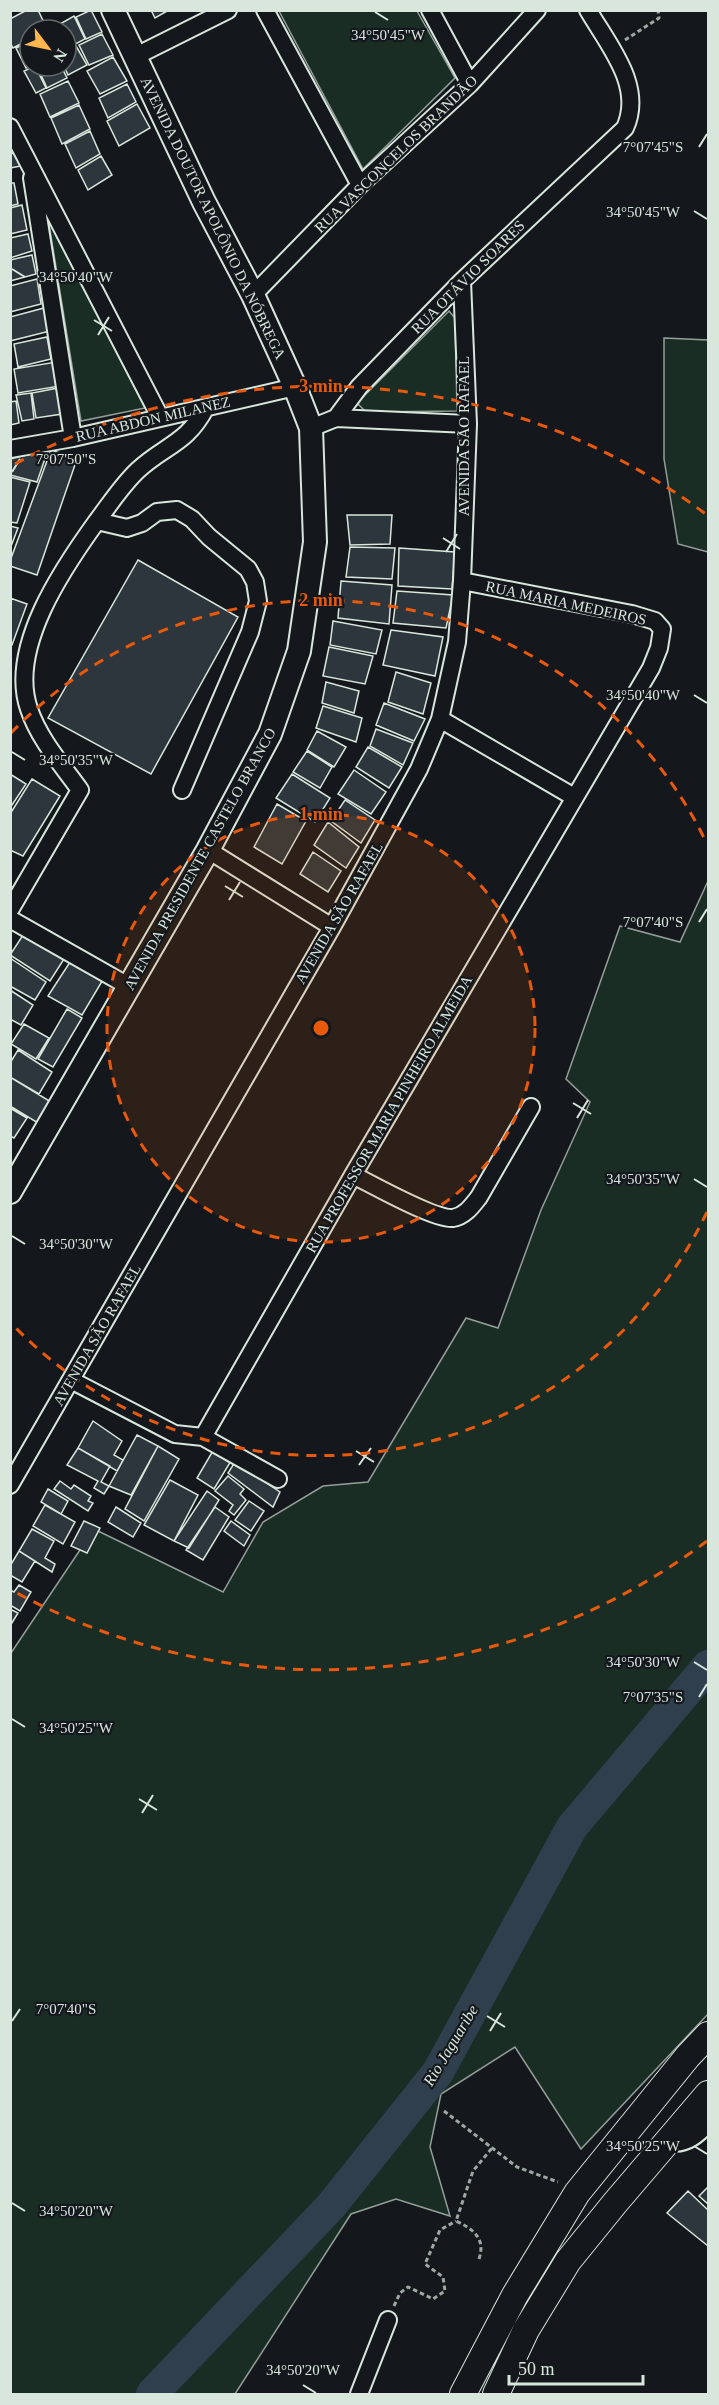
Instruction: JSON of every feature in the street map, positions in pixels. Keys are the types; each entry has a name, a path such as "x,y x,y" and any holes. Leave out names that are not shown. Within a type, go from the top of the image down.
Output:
{"main road":[{"name":"AVENIDA DOUTOR APOLÔNIO DA NÓBREGA","path":"113,10 204,202 253,295 311,428"},
{"name":"AVENIDA PRESIDENTE CASTELO BRANCO","path":"10,1192 208,850 270,734 299,651 315,542 311,428"},
{"path":"463,2394 514,2295 577,2193 688,2056 708,2035"},
{"path":"667,2141 661,2101 688,2056"},
{"path":"496,2394 526,2330 568,2261 708,2094"}],"street":[{"path":"134,57 228,10"},
{"path":"265,10 360,185"},
{"path":"430,10 470,84"},
{"name":"RUA VASCONCELOS BRANDÃO","path":"253,295 360,185 470,84 537,10"},
{"name":"RUA OTÁVIO SOARES","path":"336,418 359,387 462,281 625,128 630,117 632,101 628,82 588,10"},
{"path":"10,127 160,417"},
{"path":"29,164 73,438"},
{"name":"AVENIDA SÃO RAFAEL","path":"10,1485 332,927 419,769 440,719 457,642 462,581 468,424 462,281"},
{"name":"RUA ABDON MILANEZ","path":"10,449 73,438 295,387"},
{"path":"10,910 80,790 50,749 29,708 24,672 29,648 41,615 66,566 116,495 139,469 177,443 197,424 206,407"},
{"path":"311,428 336,418 468,424"},
{"path":"97,521 127,528 142,523 157,512 177,510 192,519 209,537 248,569 255,582 258,601 250,632 182,790"},
{"name":"RUA MARIA MEDEIROS","path":"462,581 633,614 655,621 662,629 662,638 651,668"},
{"name":"RUA PROFESSOR MARIA PINHEIRO ALMEIDA","path":"203,1437 353,1175 651,668"},
{"path":"440,719 574,797"},
{"path":"208,850 332,927"},
{"path":"10,920 130,987"},
{"path":"353,1175 439,1217 459,1216 472,1207 531,1107"},
{"path":"71,1380 175,1434 203,1437 278,1479"},
{"path":"667,2141 675,2144 684,2142 708,2123"},
{"path":"359,2394 388,2320"}],"path":[{"path":"611,49 659,18 658,10"},
{"path":"444,2111 517,2167 550,2177 577,2193"},
{"path":"388,2320 400,2293 408,2287 434,2298 445,2291 443,2277 425,2264 440,2230 456,2221 473,2171 492,2148"},
{"path":"456,2221 477,2233 482,2244 479,2259"}],"green space":[{"path":"279,11 417,11 455,78 363,169"},
{"path":"48,218 145,408 81,421"},
{"path":"449,311 455,318 457,411 366,412 357,403"},
{"path":"664,338 708,340 708,552 678,544 664,459"},
{"path":"708,881 708,2014 581,2149 515,2047 441,2094 430,2147 450,2216 396,2199 351,2214 235,2394 11,2394 11,1653 94,1529 223,1592 263,1522 323,1486 368,1482 466,1318 498,1328 541,1210 590,1102 566,1079 620,926 680,942"}],"building":[{"path":"27,10 38,10 42,18 18,18 18,45 13,48 10,43 10,19"},
{"path":"91,10 102,32 86,39 76,17"},
{"path":"151,10 169,10 155,18"},
{"path":"78,24 85,39 78,43"},
{"path":"102,34 113,55 89,65 79,45"},
{"path":"78,49 87,65 78,70"},
{"path":"113,57 127,81 100,94 87,71"},
{"path":"28,78 41,78 46,88 36,93"},
{"path":"42,78 67,78 47,88"},
{"path":"68,81 79,103 50,117 40,94"},
{"path":"127,84 136,102 108,118 99,98"},
{"path":"137,104 150,128 119,146 107,121"},
{"path":"79,105 90,129 62,144 51,118"},
{"path":"90,131 100,154 76,168 65,144"},
{"path":"17,152 21,166 10,168 10,154"},
{"path":"101,156 112,175 88,190 78,170"},
{"path":"10,183 14,183 18,204 10,206"},
{"path":"22,205 27,230 10,234 10,208"},
{"path":"28,234 32,251 10,258 10,238"},
{"path":"32,255 36,274 10,281 10,260"},
{"path":"37,279 41,304 10,312 10,286"},
{"path":"44,308 50,331 10,341 10,317"},
{"path":"47,337 51,359 18,367 14,344"},
{"path":"56,362 60,386 18,393 14,369"},
{"path":"58,388 62,414 36,418 32,393"},
{"path":"31,393 34,419 22,421 16,395"},
{"path":"16,401 19,423 10,425 10,402"},
{"path":"48,450 37,482 10,475 10,459"},
{"path":"51,450 77,459 37,575 10,566 10,561"},
{"path":"10,477 30,482 17,523 10,522"},
{"path":"347,515 392,515 390,544 350,545"},
{"path":"10,526 18,528 10,549"},
{"path":"350,547 395,548 392,579 346,577"},
{"path":"399,548 455,552 452,589 398,586"},
{"path":"138,560 238,617 151,774 48,718"},
{"path":"341,581 392,585 389,624 338,618"},
{"path":"397,591 453,595 446,628 393,623"},
{"path":"10,598 27,604 12,645 10,644"},
{"path":"333,621 382,630 376,654 330,645"},
{"path":"391,630 443,637 435,676 383,665"},
{"path":"329,647 373,656 365,684 323,676"},
{"path":"396,672 431,683 423,714 388,702"},
{"path":"326,682 359,691 354,713 322,703"},
{"path":"384,703 425,719 414,741 376,725"},
{"path":"323,706 362,718 356,742 316,728"},
{"path":"376,729 413,743 403,765 370,746"},
{"path":"317,731 346,747 334,767 307,750"},
{"path":"368,747 402,767 389,788 356,767"},
{"path":"307,751 332,767 320,788 293,772"},
{"path":"354,770 386,792 371,814 338,794"},
{"path":"10,774 26,784 10,808"},
{"path":"292,774 330,798 315,822 276,798"},
{"path":"32,779 60,796 23,856 10,850 10,814"},
{"path":"345,800 375,820 361,843 331,821"},
{"path":"277,804 306,821 282,864 254,847"},
{"path":"328,822 359,847 346,868 314,845"},
{"path":"313,852 341,871 328,892 300,874"},
{"path":"25,932 64,959 50,981 10,955"},
{"path":"10,958 46,982 35,1000 10,986"},
{"path":"72,959 104,978 82,1015 48,996"},
{"path":"10,990 33,1005 21,1025 10,1019"},
{"path":"67,1009 82,1018 53,1067 38,1059"},
{"path":"24,1024 49,1038 36,1059 11,1044"},
{"path":"18,1050 52,1072 39,1094 10,1077 10,1063"},
{"path":"10,1077 51,1102 38,1123 10,1106"},
{"path":"10,1108 27,1118 14,1138 10,1136"},
{"path":"93,1421 122,1441 114,1455 123,1460 117,1471 78,1448"},
{"path":"137,1435 158,1446 131,1495 109,1486"},
{"path":"158,1446 179,1459 144,1521 125,1509"},
{"path":"78,1448 110,1466 101,1482 109,1486 104,1494 94,1488 98,1481 67,1465"},
{"path":"214,1449 231,1461 214,1489 197,1478"},
{"path":"235,1462 280,1492 273,1507 228,1473"},
{"path":"228,1476 244,1489 240,1494 246,1500 234,1515 229,1511 233,1505 215,1491"},
{"path":"170,1480 198,1495 174,1541 144,1525"},
{"path":"60,1481 71,1489 74,1485 91,1496 88,1501 93,1503 88,1511 54,1489"},
{"path":"48,1489 68,1501 61,1514 41,1502"},
{"path":"207,1491 219,1500 189,1548 174,1541"},
{"path":"249,1501 264,1511 251,1531 235,1520"},
{"path":"45,1505 75,1522 63,1544 33,1526"},
{"path":"116,1507 141,1523 133,1537 108,1522"},
{"path":"215,1507 229,1517 203,1560 186,1550"},
{"path":"84,1521 100,1528 87,1553 71,1546"},
{"path":"231,1521 250,1535 244,1546 224,1531"},
{"path":"32,1529 54,1541 45,1558 55,1564 52,1572 19,1551"},
{"path":"19,1551 35,1561 22,1582 10,1575 10,1566"},
{"path":"19,1585 31,1592 20,1611 10,1605 10,1590 14,1592"},
{"path":"10,1609 18,1613 10,1626"},
{"path":"708,2187 708,2204 699,2196"},
{"path":"688,2191 708,2210 708,2246 667,2213"}],"waterway":[{"name":"Rio Jaguaribe","path":"152,2394 331,2206 438,2072 572,1827 708,1666"}]}
